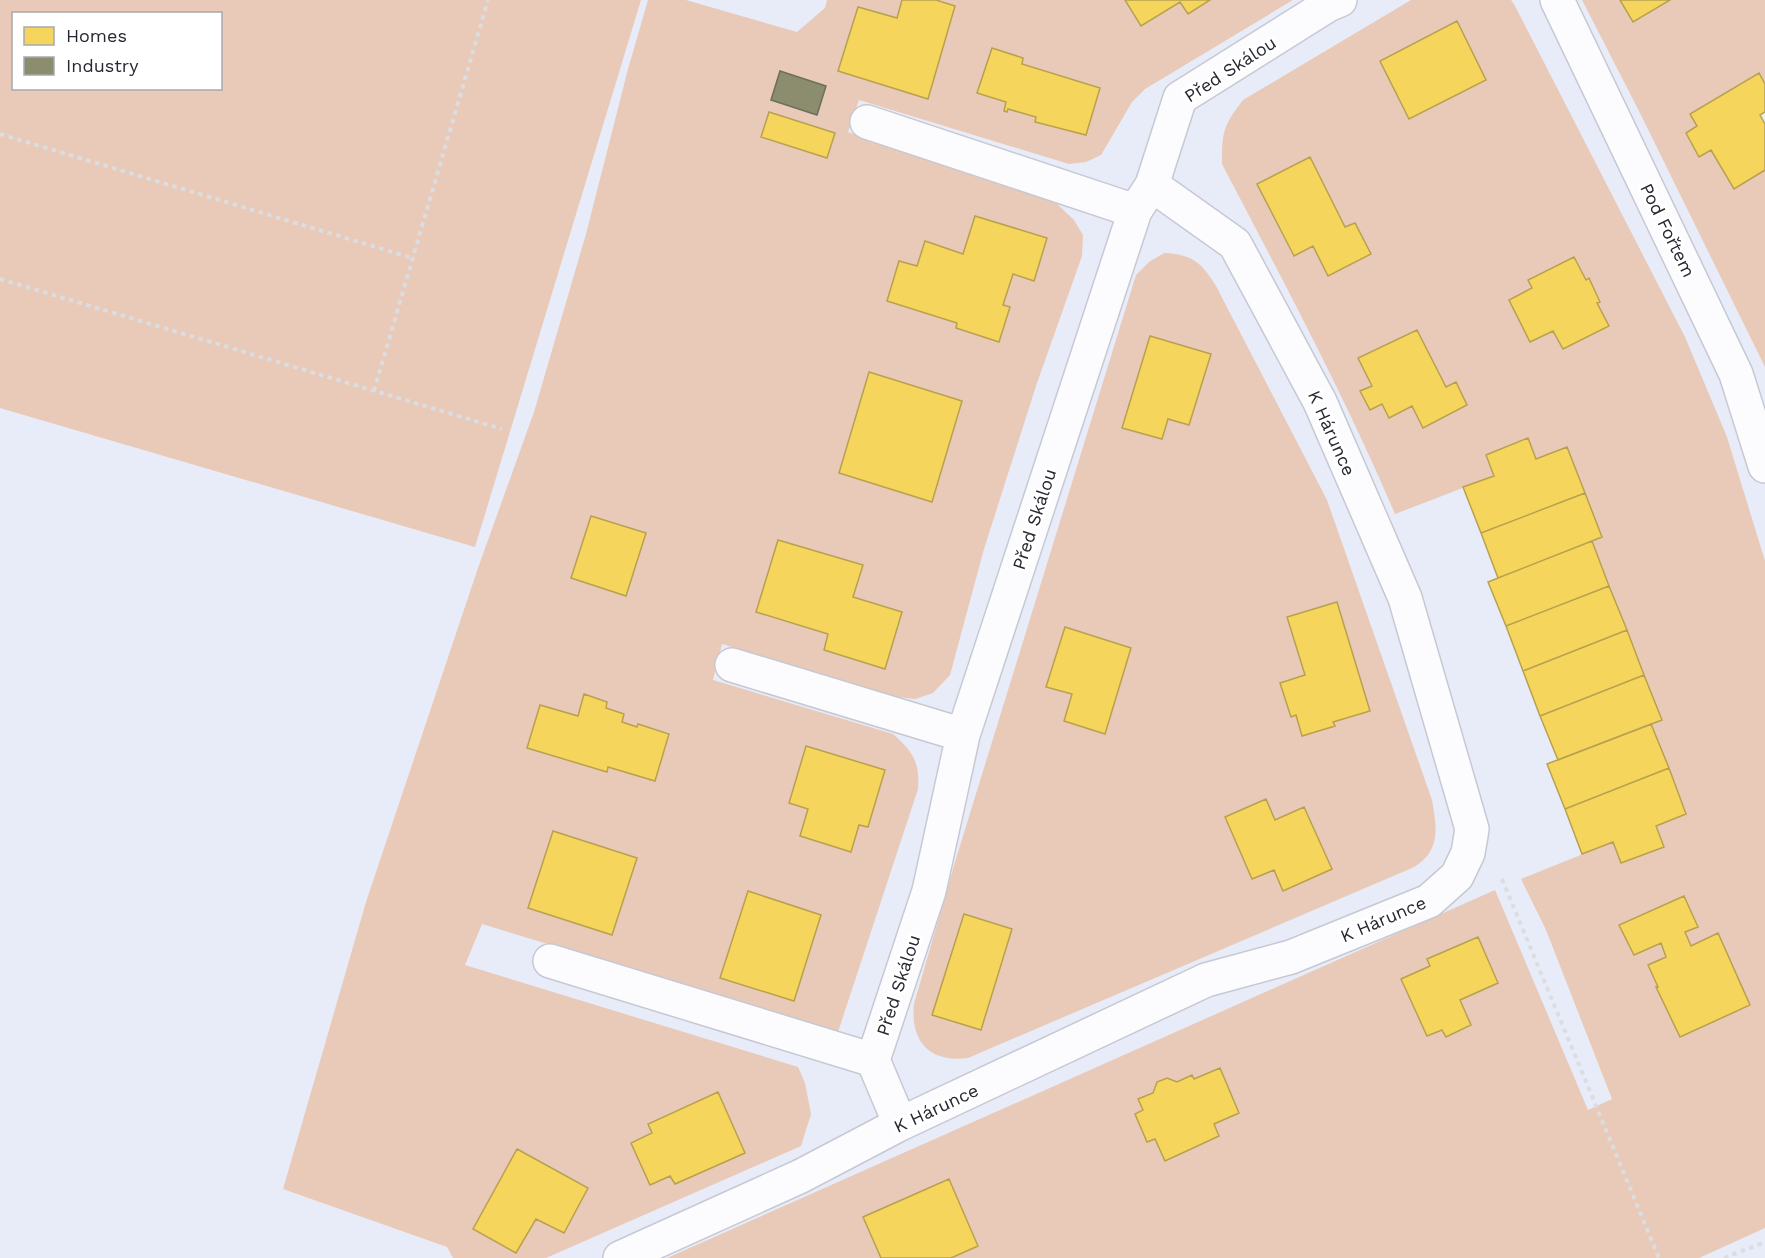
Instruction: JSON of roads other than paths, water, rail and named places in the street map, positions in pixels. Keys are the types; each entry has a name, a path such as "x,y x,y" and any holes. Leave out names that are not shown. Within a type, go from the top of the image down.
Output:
{"street":[{"name":"Před Skálou","path":"900,1124 873,1060 929,891 963,735 1144,198 1180,98 1328,5 1340,0"},
{"name":"Pod Fořtem","path":"1557,0 1736,374 1765,466"},
{"name":"K Hárunce","path":"620,1258 801,1176 900,1124 1206,980 1291,957 1429,901 1456,876 1468,853 1472,829 1405,598 1320,402 1235,244 1144,198 867,122"},
{"path":"732,665 963,735"},
{"path":"550,961 873,1060"}]}
